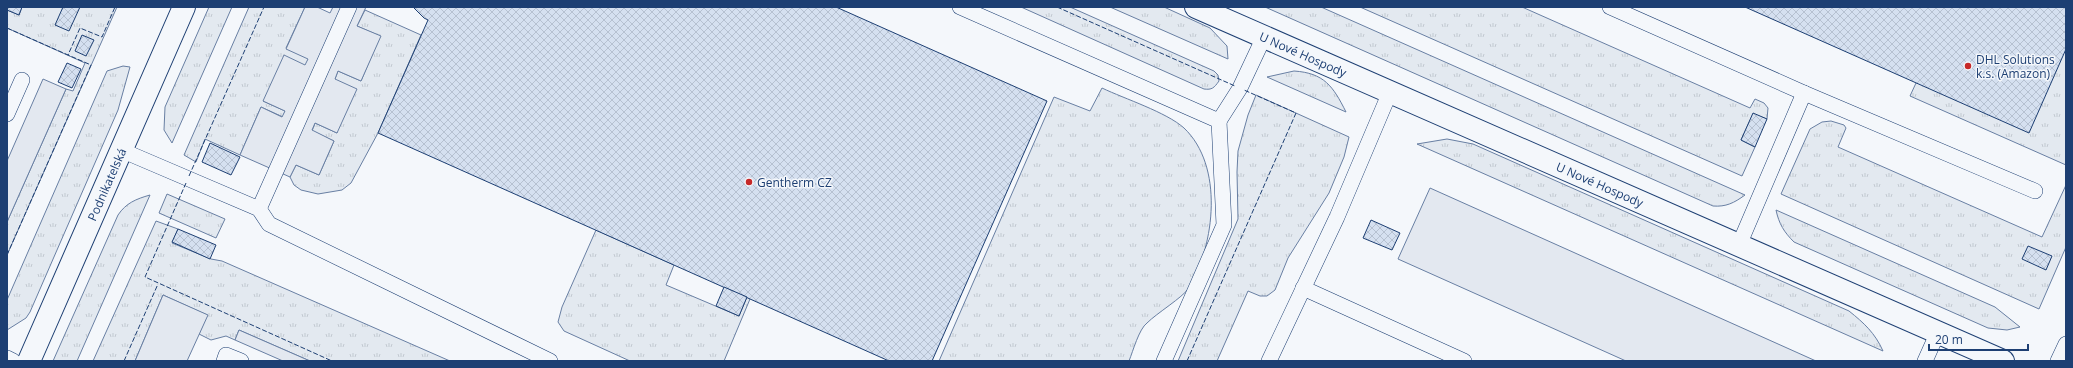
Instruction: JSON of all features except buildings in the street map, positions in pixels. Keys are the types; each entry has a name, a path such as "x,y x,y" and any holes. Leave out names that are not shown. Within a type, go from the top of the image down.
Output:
{"street":[{"name":"Podnikatelská","path":"29,361 184,7"},
{"name":"U Nové Hospody","path":"1196,7 2004,361"}],"lane":[{"path":"258,209 349,7"},
{"path":"960,7 1219,121"},
{"path":"1610,7 1804,93 2035,191"},
{"path":"1164,361 1224,225 1219,121 1240,88 1264,37"},
{"path":"7,114 22,80"},
{"path":"1270,361 1337,217 1390,92"},
{"path":"1739,245 1804,93"},
{"path":"121,150 258,209 269,224 550,361"},
{"path":"1303,288 1464,361"},
{"path":"1925,361 1938,332"},
{"path":"2058,361 2066,344"},
{"path":"224,361 226,355 241,361"},
{"path":"7,358 13,361"}],"green space":[{"path":"22,7 117,7 7,255 7,222 66,89 73,91 85,63 7,28 7,10 19,15"},
{"path":"209,7 232,7 172,143 164,130 165,107"},
{"path":"249,7 305,7 286,48 309,58 306,65 263,101 285,111 283,117 261,107 240,155 205,139 196,162 184,155"},
{"path":"1021,7 1070,7 1214,71 1218,75 1219,81 1213,88 1204,89"},
{"path":"1110,7 1164,7 1210,28 1227,46 1228,59"},
{"path":"1265,7 1321,7 1745,195 1730,204 1713,206"},
{"path":"1360,7 1522,7 1750,108 1755,99 1764,103 1768,108 1767,119 1753,114 1741,140 1755,147 1742,176"},
{"path":"365,10 421,35 378,133 351,183 342,190 318,194 301,190 294,185 290,177 296,165 319,175 334,141 312,131 315,123 337,133 335,79 338,71 361,81 380,36 357,26"},
{"path":"2066,49 2066,165 1910,96 1916,83"},
{"path":"123,66 130,67 118,110 30,312 26,318 7,330 7,300 107,71"},
{"path":"1294,71 1313,75 1326,82 1337,95 1346,112 1267,77"},
{"path":"1102,88 1156,111 1176,122 1184,128 1197,144 1205,163 1210,184 1211,206 1205,250 1198,270 1189,288 1144,326 1129,361 939,361 1054,97 1090,111"},
{"path":"1256,95 1349,137 1344,157 1329,193 1288,258 1275,290 1267,296 1260,296 1248,291 1217,361 1178,361 1238,219 1238,151 1248,115"},
{"path":"1831,121 1844,125 1846,128 1838,147 2042,237 2066,185 2066,247 2039,309 1781,194 1810,129 1822,122"},
{"path":"1447,139 1473,144 1849,311 1869,329 1883,351 1417,144"},
{"path":"167,194 225,219 216,238 159,213"},
{"path":"150,195 77,361 53,361 118,215 124,207 132,202"},
{"path":"1776,210 1995,307 2020,327 2007,330 1988,328 1794,242 1782,228"},
{"path":"156,221 178,229 172,243 211,259 222,261 450,361 310,361 239,330 235,340 226,336 211,340 199,334 207,315 163,295 135,361 93,361"},
{"path":"596,230 674,265 666,285 739,316 747,297 750,299 724,361 630,361 564,331 558,322 562,307"}],"shaded area":[{"path":"305,7 317,7 330,13 333,7 366,7 357,26 381,36 361,81 338,71 335,79 357,89 337,133 315,123 312,130 334,141 319,175 296,165 290,177 240,155 261,107 282,117 285,111 263,101 284,55 305,65 308,59 286,49"},
{"path":"43,79 66,89 7,222 7,161"},
{"path":"1430,188 1816,361 1626,361 1398,259"},
{"path":"163,295 208,315 187,361 135,361"},
{"path":"239,330 310,361 283,361 235,340"}],"fence":[{"path":"7,28 68,55 80,28 102,37 115,7"},
{"path":"189,176 264,7"},
{"path":"1057,7 1235,86"},
{"path":"7,255 91,65 68,55"},
{"path":"1187,361 1296,113 1244,90"},
{"path":"186,183 145,277 332,361"},
{"path":"124,361 158,284"}],"place":[{"name":"DHL Solutions k.s. (Amazon)","path":"1968,66"},
{"name":"Gentherm CZ","path":"749,182"}]}
